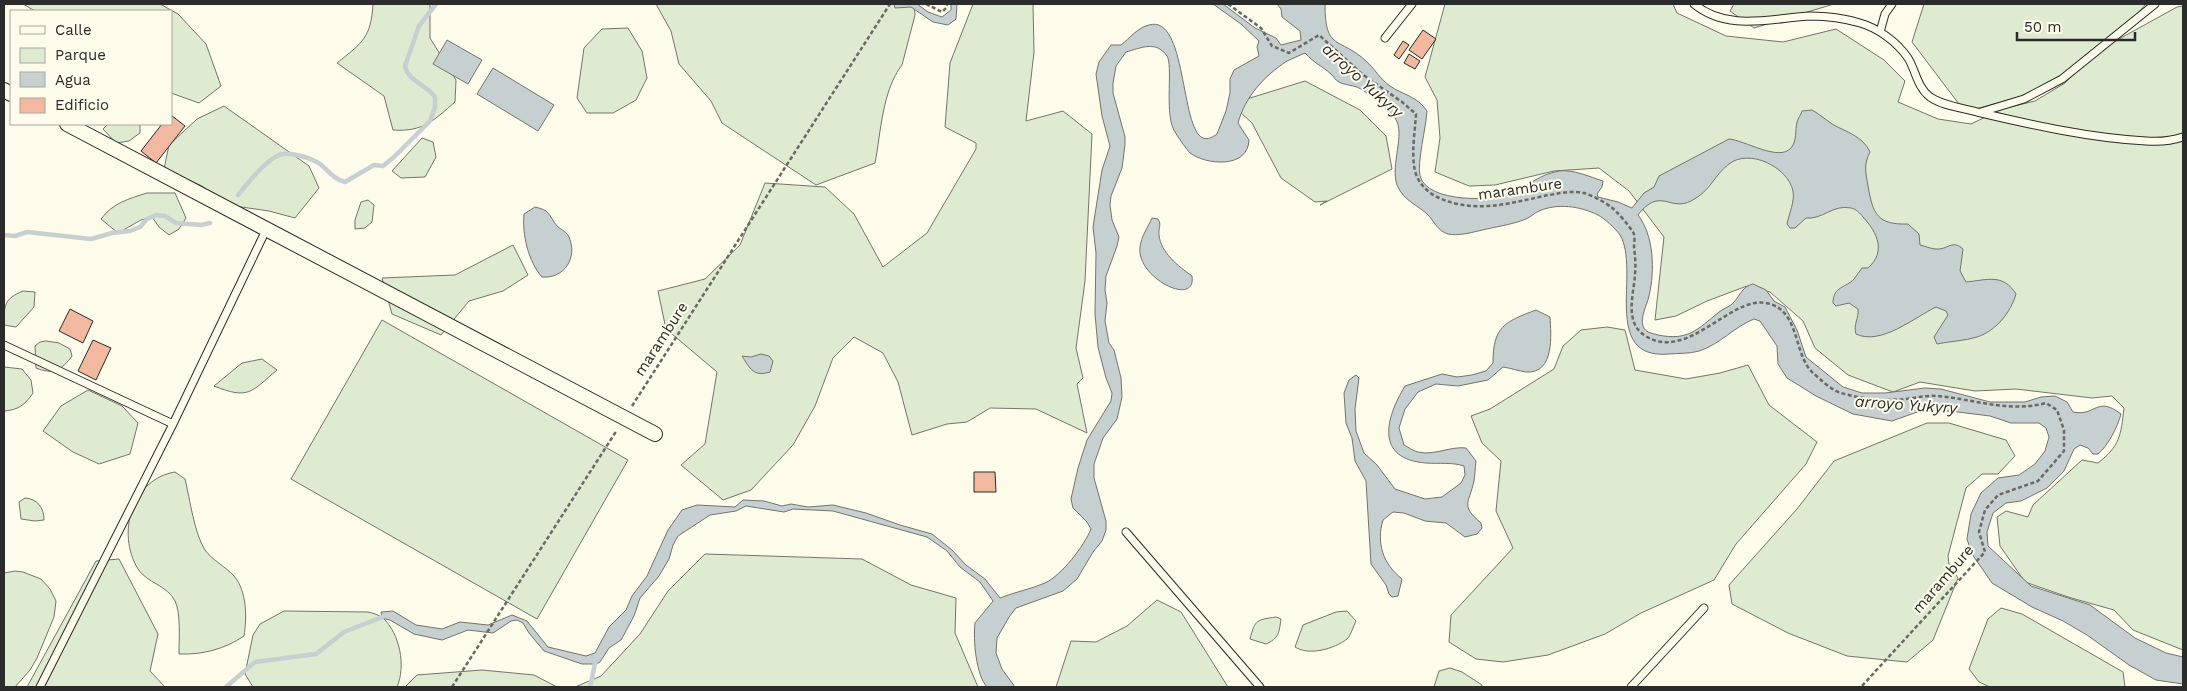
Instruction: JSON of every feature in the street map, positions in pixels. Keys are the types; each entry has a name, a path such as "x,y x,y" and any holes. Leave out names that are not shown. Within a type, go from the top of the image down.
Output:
{"street":[{"path":"69,125 654,434"}],"lane":[{"path":"1385,38 1412,4"},
{"path":"1694,4 1701,10 1737,22 1811,16 1836,17 1862,23 1887,36 1908,58 1916,78 1931,98 1951,105 2017,121 2146,141 2169,141 2183,137"},
{"path":"1880,32 1885,14 1892,4"},
{"path":"1980,112 2024,99 2062,79 2155,4"},
{"path":"40,687 173,424 266,230"},
{"path":"4,345 173,424"},
{"path":"1126,532 1260,687"},
{"path":"1631,687 1704,608"}],"path":[{"name":"marambure","path":"628,412 890,4"},
{"path":"926,4 942,12 947,4"},
{"name":"marambure","path":"1228,4 1261,28 1272,46 1289,53 1319,35 1362,74 1416,114 1415,173 1426,191 1445,201 1471,208 1509,205 1559,193 1583,193 1611,207 1634,234 1636,272 1631,303 1632,321 1643,334 1661,342 1687,338 1744,306 1755,302 1767,303 1782,310 1792,325 1800,345 1803,360 1812,371 1837,392 1865,399 1904,400 1935,396 2028,408 2046,403 2057,410 2064,430 2064,451 2038,480 1998,495 1985,510 1979,532 1985,552 1861,687"},
{"path":"452,687 617,429"}],"green space":[{"path":"23,4 160,4 171,10 33,10"},
{"path":"373,4 430,4 430,38 456,80 455,102 434,120 420,127 393,130 384,96 337,63 364,39 370,25"},
{"path":"656,4 914,4 915,15 902,65 895,75 886,99 875,163 816,185 722,123 711,101 679,64 671,31"},
{"path":"973,4 1033,4 1034,52 1026,121 1063,111 1092,134 1085,281 1076,348 1083,378 1077,384 1087,433 1036,409 990,408 967,422 947,424 912,435 898,382 883,353 854,337 833,358 815,406 793,445 751,490 723,500 681,465 705,444 717,372 666,329 658,291 705,279 740,245 765,183 825,187 854,214 883,267 927,233 976,149 976,143 945,127 950,63"},
{"path":"1445,4 1673,4 1677,13 1726,36 1783,42 1836,29 1884,60 1905,81 1898,102 1938,119 1971,124 2002,109 2035,101 2065,83 2092,56 2033,93 1965,112 1912,42 1924,4 2146,4 2110,44 2177,7 2183,6 2183,650 2133,630 2114,610 2025,582 2000,546 1997,517 2006,511 2028,517 2033,505 2082,460 2098,463 2111,451 2120,433 2124,408 2112,396 2092,398 2016,389 1975,391 1920,382 1893,392 1848,375 1815,348 1803,321 1770,292 1747,286 1707,301 1676,316 1655,320 1664,237 1629,191 1599,168 1554,171 1495,185 1469,186 1435,172 1440,138 1437,100 1425,77"},
{"path":"1734,4 1834,4 1754,28 1730,11"},
{"path":"172,11 178,14 206,44 221,86 199,103 172,93"},
{"path":"628,28 642,51 647,78 636,100 613,113 587,113 577,98 584,48 602,29"},
{"path":"1305,81 1360,110 1386,136 1392,169 1320,205 1327,201 1315,202 1281,178 1252,123 1239,111 1247,99"},
{"path":"224,106 309,166 319,188 295,218 269,211 228,205 202,186 164,169 169,145 197,119"},
{"path":"107,125 140,125 140,133 129,141 116,143 103,129"},
{"path":"422,138 433,142 436,157 425,177 401,178 392,171"},
{"path":"147,193 175,193 186,218 179,229 169,235 159,227 152,217 141,220 118,233 101,219 116,205"},
{"path":"368,200 374,205 372,222 365,228 355,229 355,220 361,202"},
{"path":"513,245 528,275 503,291 469,301 441,335 392,314 382,278 455,275"},
{"path":"23,291 35,292 34,307 16,327 4,325 6,304 12,297"},
{"path":"382,320 628,460 537,619 291,479"},
{"path":"1607,327 1625,330 1635,370 1686,379 1720,373 1748,365 1769,405 1817,442 1806,464 1736,544 1714,580 1641,613 1605,634 1548,655 1503,662 1476,659 1449,642 1451,615 1513,548 1496,511 1501,461 1482,443 1471,416 1490,409 1554,369 1563,346 1581,330"},
{"path":"40,342 59,343 70,349 72,356 65,365 57,370 47,371 36,368 35,346"},
{"path":"262,359 277,370 249,392 235,392 214,386 242,363"},
{"path":"4,367 22,369 31,380 33,393 21,406 4,411"},
{"path":"88,390 122,406 138,423 130,454 99,464 73,452 43,431 61,406"},
{"path":"1927,423 1949,423 2006,440 2015,456 1998,474 1982,474 1966,488 1948,556 1949,564 1958,578 1933,640 1907,662 1847,656 1788,633 1732,604 1729,585 1797,509 1834,461"},
{"path":"175,472 185,479 201,543 208,554 234,576 241,589 245,605 246,621 244,636 221,648 196,653 179,654 179,619 175,601 167,591 146,578 138,569 128,540 132,510 139,496 148,485 160,477"},
{"path":"25,498 39,504 43,511 44,520 21,519 19,502"},
{"path":"705,554 862,559 911,585 956,598 955,633 978,687 575,687 601,676 640,634 668,591"},
{"path":"119,559 158,634 150,671 165,687 27,687 96,561"},
{"path":"15,571 41,579 50,589 56,601 54,617 30,670 15,687 4,687 4,573"},
{"path":"1157,600 1181,612 1228,687 1056,687 1071,641 1096,642 1127,626"},
{"path":"2001,608 2022,614 2123,672 2125,687 1990,687 1979,682 1969,669 1988,619"},
{"path":"284,611 368,612 383,618 394,633 400,651 401,670 397,687 253,687 245,674 253,635 260,624"},
{"path":"1347,611 1356,621 1351,633 1342,643 1314,651 1301,650 1295,647 1303,625 1336,612"},
{"path":"1276,617 1281,619 1279,631 1274,640 1266,644 1250,639 1255,624 1261,620"},
{"path":"1450,668 1462,672 1482,685 1482,687 1434,687 1439,671"},
{"path":"482,670 534,675 557,687 405,687 417,675"}],"water":[{"path":"894,4 917,4 928,12 942,17 951,10 951,4 957,4 956,19 948,25 933,22 911,7 895,8"},
{"name":"arroyo Yukyry","path":"1213,4 1223,4 1255,28 1276,38 1281,45 1301,40 1300,31 1282,17 1281,9 1277,4 1325,4 1328,30 1331,37 1366,61 1390,86 1419,102 1427,111 1419,170 1420,176 1425,185 1448,196 1492,198 1514,192 1546,175 1559,171 1570,171 1603,181 1602,187 1597,194 1598,197 1632,208 1644,193 1654,187 1659,176 1729,139 1770,152 1786,152 1794,142 1797,122 1802,111 1812,110 1832,124 1859,138 1870,152 1866,161 1866,173 1872,204 1878,216 1889,222 1908,224 1919,234 1920,245 1932,249 1940,249 1956,245 1963,249 1960,271 1966,282 1994,279 2000,280 2011,287 2016,294 2014,301 1996,326 1977,337 1937,344 1934,337 1948,315 1946,311 1936,307 1898,329 1887,333 1866,337 1856,334 1855,327 1858,309 1849,303 1836,306 1833,303 1835,293 1838,290 1851,282 1862,268 1868,268 1874,262 1877,256 1878,242 1873,229 1858,211 1845,207 1817,217 1806,218 1795,228 1790,228 1787,224 1793,203 1793,191 1790,182 1784,174 1767,162 1747,158 1729,164 1703,193 1691,201 1684,204 1665,201 1653,202 1638,215 1647,233 1652,254 1651,286 1642,319 1644,328 1658,335 1685,335 1698,329 1731,305 1744,289 1753,284 1766,290 1774,301 1785,307 1797,330 1806,357 1843,387 1862,393 1885,393 1925,388 1941,389 1990,402 2025,402 2041,397 2055,396 2067,402 2073,412 2087,412 2101,406 2106,406 2121,414 2112,436 2098,454 2093,454 2088,448 2080,445 2074,449 2064,471 2047,488 2021,501 2006,503 1993,513 1987,532 1988,546 2031,586 2090,605 2135,638 2166,653 2183,657 2183,684 2156,680 2129,665 2087,635 2063,621 2032,607 1992,583 1972,554 1967,539 1971,514 1981,493 1998,478 2019,475 2035,464 2045,451 2049,437 2046,428 2039,423 2011,423 1990,416 1950,411 1920,411 1892,421 1853,414 1816,396 1787,378 1778,364 1777,346 1760,321 1754,319 1713,345 1699,351 1669,354 1648,352 1635,343 1629,328 1626,310 1627,269 1625,250 1620,235 1601,216 1576,208 1561,206 1539,211 1526,219 1508,224 1463,234 1452,235 1445,233 1439,229 1425,212 1400,191 1397,185 1395,168 1399,132 1395,118 1372,96 1357,87 1338,81 1305,53 1287,61 1271,73 1256,88 1245,104 1238,123 1249,140 1247,149 1242,156 1225,162 1215,162 1197,157 1188,151 1173,128 1170,110 1169,61 1167,56 1158,48 1148,46 1126,52 1116,66 1113,83 1113,93 1125,137 1125,145 1122,168 1111,196 1112,220 1119,237 1106,276 1105,290 1107,303 1105,321 1109,343 1114,350 1121,378 1122,397 1117,419 1103,438 1094,464 1094,478 1106,521 1106,530 1102,541 1077,579 1063,591 1016,608 1009,617 997,638 996,653 1002,669 1015,687 987,687 980,674 974,638 975,623 993,601 980,582 960,567 947,551 927,537 833,511 793,509 784,512 746,506 736,511 710,515 678,536 669,559 659,576 640,598 634,616 621,640 609,648 600,662 596,664 582,664 544,651 523,623 517,620 511,621 493,633 468,630 442,640 414,634 390,620 382,618 381,612 393,611 416,625 442,629 460,622 488,625 512,615 527,621 548,647 586,656 595,653 609,627 626,610 632,596 647,576 668,530 682,510 697,505 735,507 743,500 764,501 782,506 791,504 808,507 833,505 866,513 932,534 952,550 966,565 985,579 1000,598 1040,585 1052,579 1072,559 1091,529 1087,522 1073,508 1071,499 1087,440 1111,401 1112,393 1098,347 1095,314 1096,253 1093,227 1102,170 1110,146 1102,116 1096,74 1099,62 1111,45 1121,45 1145,26 1161,26 1170,37 1177,54 1190,115 1196,130 1203,138 1212,137 1217,134 1226,111 1230,93 1230,79 1234,70 1259,56 1257,47 1259,41 1241,24"},
{"path":"447,40 482,60 468,84 433,64"},
{"path":"493,68 554,105 538,131 477,94"},
{"path":"535,207 548,213 558,227 568,235 571,245 572,252 567,266 557,275 550,277 542,277 537,271 525,239 524,214"},
{"path":"1152,218 1159,221 1160,242 1163,248 1176,263 1192,276 1191,285 1185,289 1177,289 1166,285 1156,278 1147,269 1141,258 1141,243"},
{"path":"1536,310 1550,317 1549,352 1547,360 1542,367 1535,371 1526,372 1503,367 1488,380 1458,386 1436,384 1418,392 1405,409 1399,428 1404,445 1414,451 1424,453 1466,448 1476,461 1468,508 1481,523 1482,528 1477,534 1465,537 1446,523 1425,521 1404,513 1393,512 1383,520 1380,537 1386,560 1402,579 1398,596 1392,597 1371,564 1366,481 1355,461 1352,438 1346,423 1344,393 1349,380 1356,375 1359,378 1355,409 1356,431 1364,453 1377,465 1395,489 1425,499 1442,497 1461,483 1465,475 1464,466 1426,463 1410,460 1398,454 1392,446 1389,424 1398,399 1405,386 1442,374 1457,377 1486,371 1493,363 1495,341 1502,328 1516,318"},
{"path":"761,354 769,356 773,361 770,372 756,373 742,356 751,357"}],"building":[{"path":"1423,30 1436,39 1422,59 1409,50"},
{"path":"1403,41 1409,45 1399,59 1394,55"},
{"path":"1409,54 1420,61 1415,69 1404,63"},
{"path":"172,116 185,126 156,163 141,151 161,125 172,125"},
{"path":"70,309 93,321 83,343 59,331"},
{"path":"93,340 111,348 96,380 78,371"},
{"path":"974,472 995,472 996,492 974,492"}],"waterway":[{"path":"238,195 263,167 279,155 294,155 311,160 320,164 334,177 345,182 374,165 383,166 394,157 430,121 435,107 435,97 410,75 405,66 419,26 436,4"},
{"path":"4,235 15,236 27,232 91,239 112,233 130,231 140,227 147,219 156,215 165,216 176,223 201,225 210,223"},
{"path":"226,687 255,662 316,654 344,632 385,616"},
{"path":"590,687 596,659"}]}
